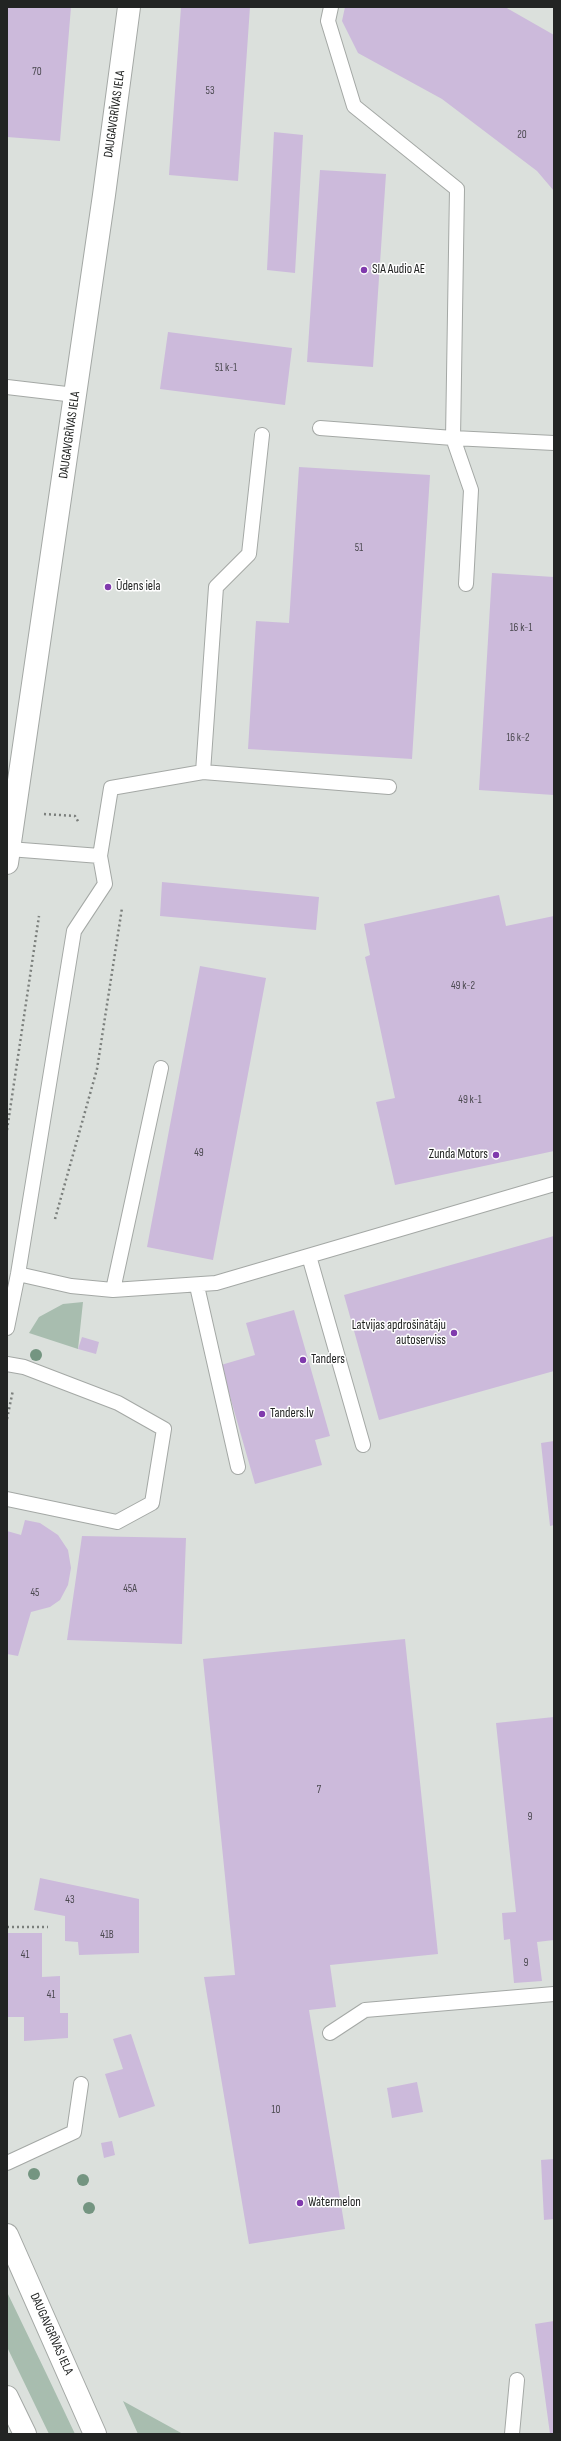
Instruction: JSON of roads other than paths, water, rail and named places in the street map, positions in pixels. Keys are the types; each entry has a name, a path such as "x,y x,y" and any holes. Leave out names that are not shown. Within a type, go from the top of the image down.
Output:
{"main road":[{"name":"DAUGAVGRĪVAS IELA","path":"8,856 76,395 129,7"},
{"name":"DAUGAVGRĪVAS IELA","path":"7,2235 95,2434"},
{"path":"7,2397 25,2434"}],"lane":[{"path":"331,7 328,21 354,106 457,189 453,438 471,490 466,584"},
{"path":"7,387 76,395"},
{"path":"320,428 453,438 554,443"},
{"path":"203,772 216,587 249,554 262,435"},
{"path":"7,1328 18,1274 74,931 105,884 100,856 111,788 203,772 389,787"},
{"path":"8,856 100,856"},
{"path":"113,1290 161,1068"},
{"path":"18,1274 71,1286 113,1290 197,1286 216,1283 554,1184"},
{"path":"309,1256 363,1445"},
{"path":"197,1286 238,1467"},
{"path":"7,1499 117,1522 152,1503 164,1428 118,1403 12,1365"},
{"path":"330,2033 365,2010 554,1994"},
{"path":"7,2162 74,2132 81,2084"},
{"path":"512,2434 517,2380"}],"place":[{"name":"SIA Audio AE","path":"364,270"},
{"name":"Ūdens iela","path":"108,587"},
{"name":"Zunda Motors","path":"496,1155"},
{"name":"Latvijas apdrošinātāju autoserviss","path":"454,1333"},
{"name":"Tanders","path":"303,1360"},
{"name":"Tanders.lv","path":"262,1414"},
{"name":"Watermelon","path":"300,2203"}]}
